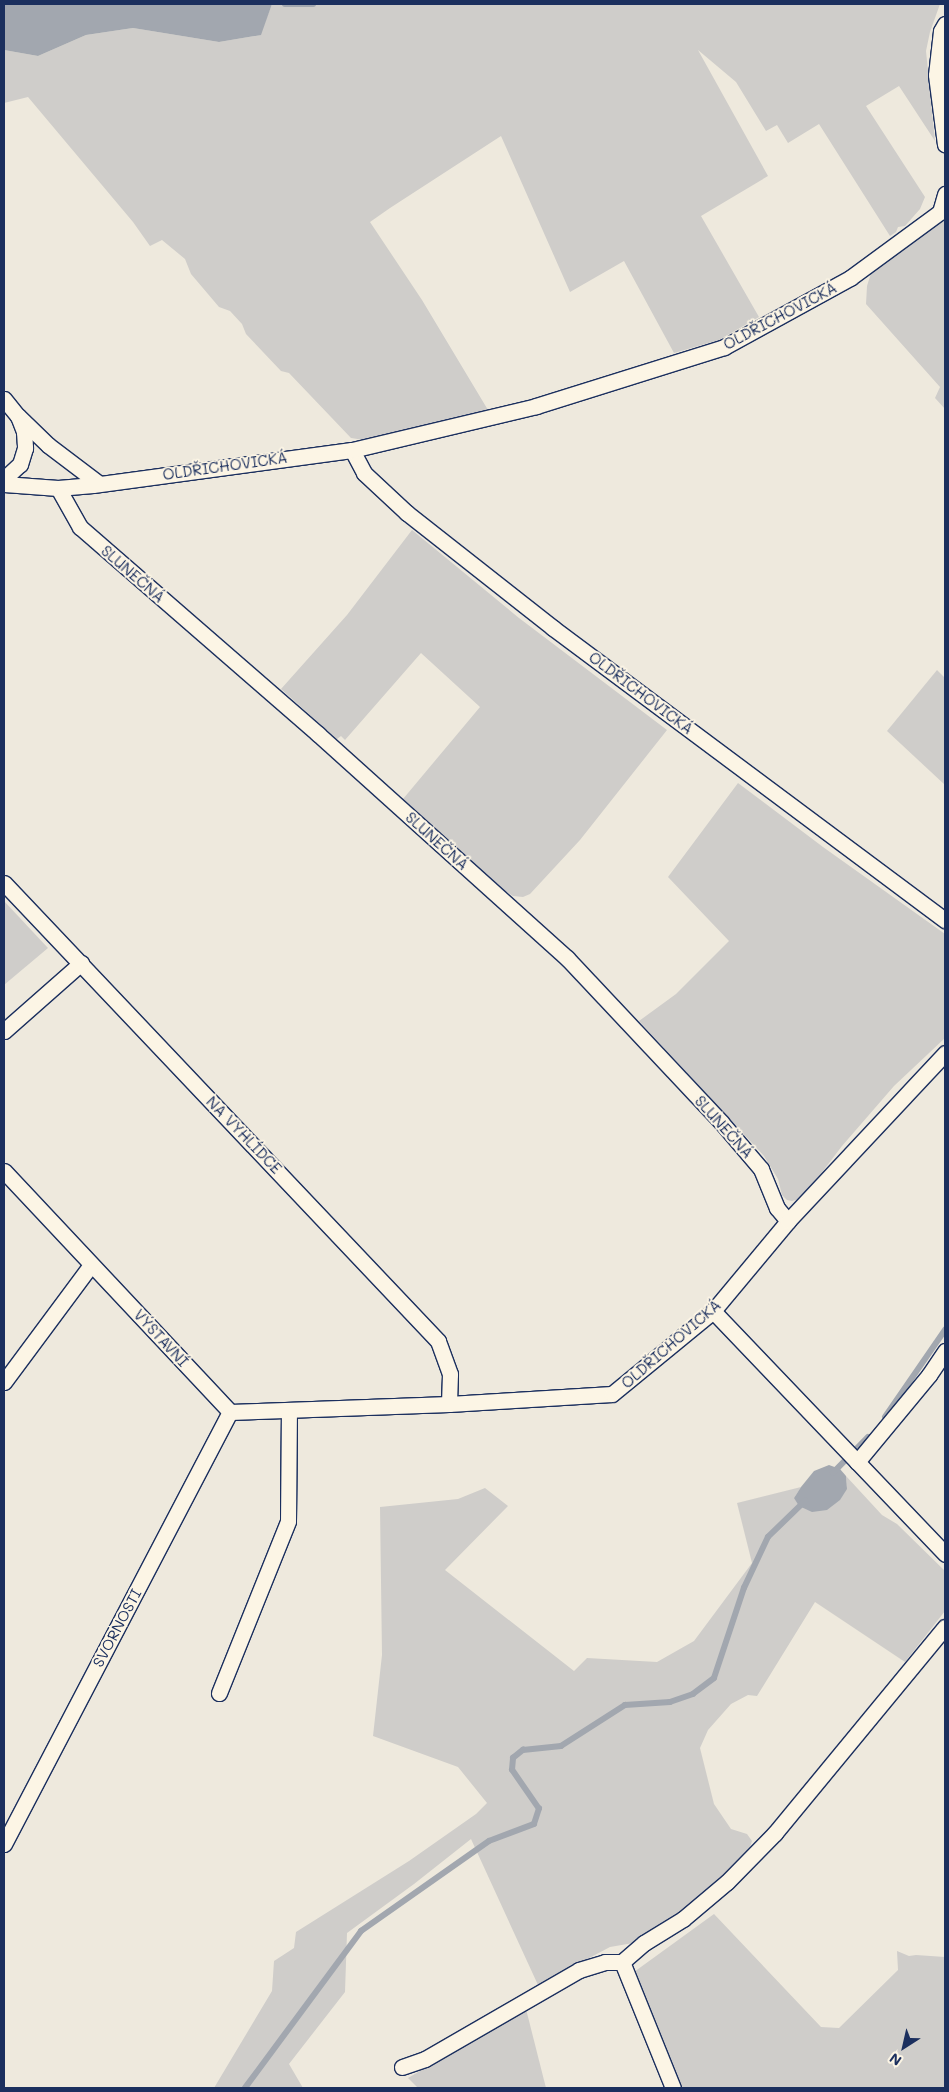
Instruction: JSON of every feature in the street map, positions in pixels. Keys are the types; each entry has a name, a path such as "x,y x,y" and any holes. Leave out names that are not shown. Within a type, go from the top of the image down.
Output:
{"street":[{"path":"945,24 941,31 936,75 945,144"},
{"name":"OLDŘICHOVICKÁ","path":"4,484 58,488 352,450 536,406 724,348 850,278 942,210 945,194"},
{"path":"4,399 18,416 48,445 98,483"},
{"path":"4,479 20,464 25,448 24,432 18,416"},
{"name":"OLDŘICHOVICKÁ","path":"352,450 364,473 407,513 553,628 945,920"},
{"name":"SLUNEČNÁ","path":"58,488 80,527 318,734 567,958 721,1122 762,1169 777,1208 788,1221"},
{"name":"NA VYHLÍDCE","path":"4,883 438,1340 450,1374 449,1404"},
{"path":"4,1031 81,963"},
{"name":"OLDŘICHOVICKÁ","path":"230,1412 449,1404 612,1394 713,1311 788,1221 945,1053"},
{"name":"VÝSTAVNÍ","path":"4,1171 230,1412"},
{"path":"4,1382 91,1264"},
{"path":"713,1311 945,1554"},
{"path":"857,1462 929,1375 945,1351"},
{"path":"219,1693 288,1521 289,1410"},
{"name":"SVORNOSTI","path":"4,1844 230,1412"},
{"path":"402,2067 425,2059 579,1970 605,1962 622,1962 644,1942 683,1919 727,1882 775,1832 945,1627"},
{"path":"622,1962 673,2088"}],"shaded area":[{"path":"4,4 272,4 261,35 219,42 133,28 86,35 38,56 4,50"},
{"path":"272,4 940,4 930,32 926,51 935,141 899,86 866,106 925,197 920,209 905,226 898,227 896,232 890,236 819,124 788,143 777,125 766,131 736,82 698,50 768,176 701,216 759,317 719,340 674,353 624,261 570,292 501,136 370,222 422,300 488,410 364,440 351,438 289,373 281,371 246,334 242,324 230,311 219,307 191,274 185,259 162,240 150,246 133,222 28,97 4,103 4,50 38,56 86,35 133,28 219,42 260,35"},
{"path":"945,216 945,409 935,398 940,387 866,304 867,286 871,273"},
{"path":"412,530 519,618 667,730 580,840 530,894 523,897 513,896 501,888 403,799 480,707 421,653 345,740 341,736 337,739 281,689 347,615"},
{"path":"937,670 945,678 945,785 887,731"},
{"path":"738,783 823,847 945,934 945,1038 894,1086 842,1146 813,1184 799,1199 792,1201 787,1200 782,1195 778,1179 764,1156 639,1021 676,994 729,941 668,877"},
{"path":"4,901 48,948 4,985"},
{"path":"829,1465 840,1469 846,1476 847,1489 840,1500 827,1510 812,1512 799,1506 794,1498 801,1487 814,1471"},
{"path":"846,1476 882,1515 897,1524 945,1571 945,1611 905,1662 815,1602 757,1696 748,1695 731,1704 708,1730 700,1748 714,1804 731,1829 747,1834 752,1841 750,1847 725,1876 675,1916 633,1943 610,1947 538,1985 471,1839 347,1933 345,1992 289,2064 303,2088 214,2088 272,1991 274,1961 294,1948 296,1932 409,1861 476,1814 487,1803 458,1767 373,1736 382,1655 380,1507 458,1499 485,1488 508,1506 445,1570 574,1671 587,1658 657,1662 694,1641 752,1563 737,1503 801,1487 794,1498 847,1489"},
{"path":"714,1914 821,2027 839,2028 898,1970 897,1951 909,1956 945,1957 945,2088 679,2088 634,1972"},
{"path":"526,2009 546,2088 418,2088 408,2078"}],"waterway":[{"path":"285,4 313,4"},
{"path":"885,1417 945,1330"},
{"path":"833,1473 868,1437"},
{"path":"245,2088 361,1931 489,1841 534,1824 539,1809 512,1770 513,1758 523,1750 561,1746 625,1705 670,1702 693,1694 714,1678 744,1588 768,1537 805,1501"}]}
